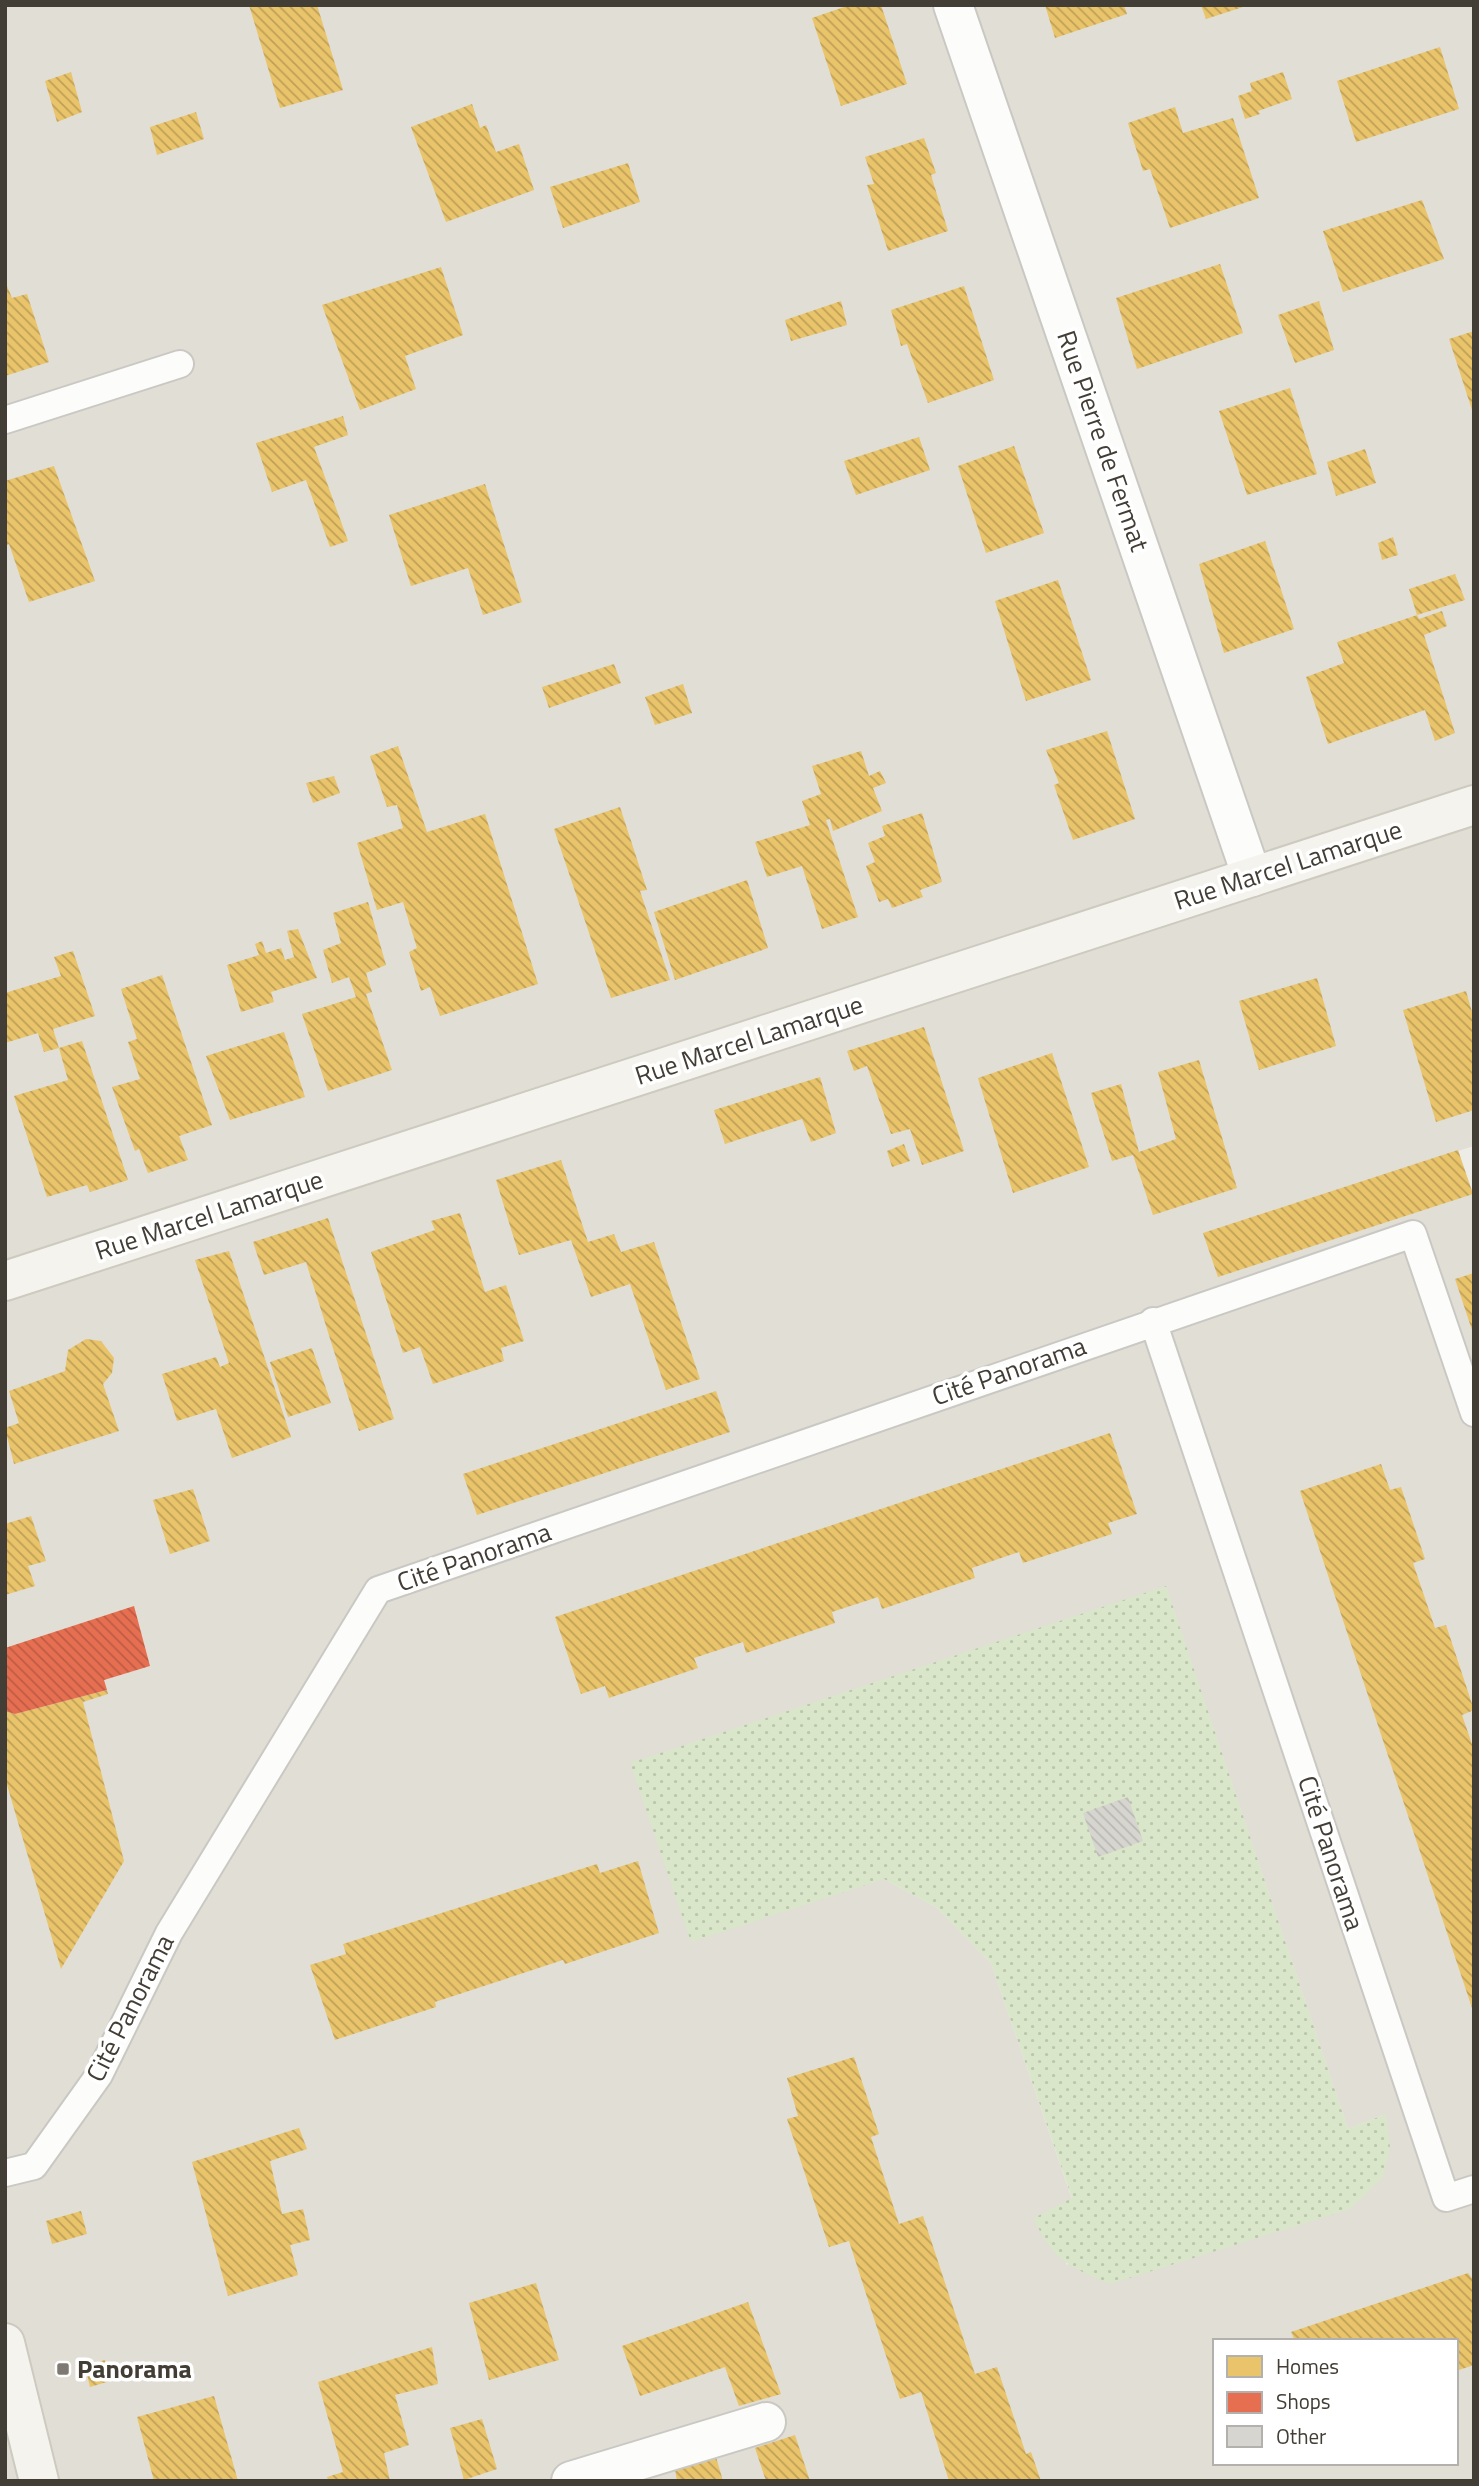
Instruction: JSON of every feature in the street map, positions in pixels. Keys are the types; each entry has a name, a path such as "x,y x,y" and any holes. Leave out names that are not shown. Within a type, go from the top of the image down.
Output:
{"street":[{"name":"Rue Pierre de Fermat","path":"953,5 1252,877"},
{"name":"Rue Marcel Lamarque","path":"11,1277 1474,805"},
{"path":"5,2343 39,2481"},
{"path":"571,2481 766,2422"}],"lane":[{"path":"5,419 180,364"},
{"name":"Cité Panorama","path":"5,2173 34,2166 99,2075 169,1933 378,1590 1153,1321 1413,1234 1474,1413"},
{"name":"Cité Panorama","path":"1153,1321 1446,2198 1474,2189"}],"shaded area":[{"path":"5,5 1474,5 1474,1146 1458,1151 1474,1197 1474,2481 5,2481","holes":["1166,1587 1348,2129 1386,2114 1066,2265 1072,2199 991,1963 936,1907 884,1879"]}],"green space":[{"path":"1166,1586 1348,2129 1386,2114 1390,2148 1383,2177 1350,2209 1110,2284 1063,2260 1047,2244 1034,2218 1072,2198 991,1963 936,1907 884,1879 691,1942 630,1763"}],"building: Homes":[{"path":"249,5 317,5 343,90 280,108"},
{"path":"850,5 881,5 907,84 841,106 812,18"},
{"path":"1045,5 1124,5 1127,14 1055,38"},
{"path":"1201,5 1246,5 1246,6 1206,19"},
{"path":"1440,47 1459,109 1356,142 1337,81"},
{"path":"71,72 82,112 57,122 45,81"},
{"path":"1283,72 1292,99 1258,111 1260,114 1245,119 1238,96 1252,91 1250,83"},
{"path":"472,104 480,128 486,125 496,152 519,144 534,190 446,222 411,127"},
{"path":"1175,107 1183,133 1233,118 1259,198 1170,228 1150,169 1143,171 1128,123"},
{"path":"196,112 204,139 157,155 150,127"},
{"path":"924,138 936,173 931,175 948,231 888,251 867,185 874,184 865,157"},
{"path":"628,163 640,202 563,228 550,187"},
{"path":"1422,200 1444,259 1343,292 1323,231"},
{"path":"1220,264 1243,333 1137,369 1116,298"},
{"path":"441,267 463,335 405,356 416,389 360,410 322,305"},
{"path":"5,281 12,298 27,294 49,362 5,376"},
{"path":"964,286 994,380 928,403 907,344 901,346 891,310"},
{"path":"841,301 847,325 791,341 785,320"},
{"path":"1319,301 1334,350 1295,363 1278,315"},
{"path":"1474,331 1474,413 1473,413 1449,339"},
{"path":"1290,388 1317,474 1247,495 1219,411"},
{"path":"343,416 348,435 314,447 348,541 330,547 306,480 272,492 256,443"},
{"path":"919,437 930,470 856,495 844,461"},
{"path":"1014,446 1044,533 986,553 958,466"},
{"path":"1365,449 1376,483 1336,496 1327,462"},
{"path":"54,466 95,581 29,602 9,544 5,546 5,481"},
{"path":"485,484 522,602 483,615 468,568 411,586 389,515"},
{"path":"1393,537 1398,555 1382,560 1378,543"},
{"path":"1265,541 1294,629 1224,653 1199,564"},
{"path":"1455,574 1465,600 1417,615 1409,589"},
{"path":"1058,580 1091,680 1026,701 995,601"},
{"path":"1442,611 1447,626 1424,635 1455,733 1435,741 1425,710 1328,744 1306,677 1344,663 1337,642 1417,615 1419,619"},
{"path":"614,664 621,683 549,708 542,687"},
{"path":"683,684 692,713 655,725 645,697"},
{"path":"1107,731 1135,819 1073,840 1054,785 1059,783 1046,750"},
{"path":"398,746 427,832 485,814 538,984 440,1016 430,987 421,991 409,952 417,948 403,902 377,910 357,843 403,828 397,805 387,807 370,756"},
{"path":"861,751 869,776 880,771 886,783 873,788 882,811 833,831 830,819 826,820 858,917 822,929 802,866 767,877 755,842 810,825 802,801 821,794 812,766"},
{"path":"334,776 340,793 313,803 306,783"},
{"path":"620,807 647,890 640,891 670,980 611,998 554,829"},
{"path":"922,813 942,882 920,890 923,897 892,908 888,899 879,902 866,866 875,862 868,843 885,836 882,826"},
{"path":"747,880 768,948 675,980 654,912"},
{"path":"368,902 386,965 366,973 372,992 366,994 392,1070 328,1091 302,1014 356,997 349,977 332,983 323,950 341,943 333,913"},
{"path":"298,929 317,978 271,992 274,1002 241,1012 227,965 259,955 255,944 262,941 266,953 281,948 285,960 294,957 287,931"},
{"path":"73,951 95,1016 53,1029 59,1048 44,1052 38,1033 5,1043 5,993 61,976 54,957"},
{"path":"162,975 212,1125 179,1136 188,1160 148,1173 139,1149 135,1151 112,1087 140,1079 128,1042 137,1039 121,989"},
{"path":"1317,978 1336,1046 1259,1070 1239,1001"},
{"path":"1466,991 1474,1019 1474,1110 1436,1122 1403,1010"},
{"path":"924,1027 964,1151 922,1165 910,1129 891,1134 867,1066 854,1071 847,1051"},
{"path":"284,1032 305,1097 230,1120 206,1056"},
{"path":"82,1041 128,1180 90,1192 87,1185 47,1197 14,1096 68,1080 59,1048"},
{"path":"1052,1053 1089,1167 1013,1193 978,1078"},
{"path":"1199,1060 1237,1188 1153,1215 1133,1155 1112,1161 1091,1093 1121,1084 1139,1152 1176,1139 1158,1072"},
{"path":"820,1077 836,1133 811,1142 802,1119 725,1144 714,1110"},
{"path":"904,1144 910,1161 892,1167 887,1151"},
{"path":"1458,1150 1473,1194 1218,1277 1203,1233"},
{"path":"561,1160 588,1242 614,1234 621,1252 654,1242 700,1379 666,1390 630,1284 591,1297 571,1240 519,1255 496,1180"},
{"path":"460,1213 485,1292 506,1285 524,1341 501,1348 504,1361 433,1384 420,1347 403,1353 371,1252 435,1230 431,1221"},
{"path":"328,1218 394,1419 359,1431 306,1262 264,1275 253,1242"},
{"path":"229,1251 291,1437 232,1458 216,1409 177,1421 162,1374 216,1357 220,1367 229,1363 195,1260"},
{"path":"1474,1273 1474,1333 1473,1333 1455,1279"},
{"path":"86,1339 101,1341 114,1358 112,1373 103,1384 119,1431 14,1464 5,1428 19,1423 9,1391 65,1371 68,1350"},
{"path":"312,1348 331,1403 288,1417 270,1362"},
{"path":"716,1391 730,1432 477,1515 463,1474"},
{"path":"1110,1433 1137,1514 1108,1523 1112,1534 1023,1563 1019,1552 972,1568 975,1578 882,1609 878,1597 832,1612 835,1623 746,1653 743,1642 694,1658 698,1668 609,1698 605,1686 581,1694 555,1617"},
{"path":"1381,1464 1390,1490 1401,1487 1425,1559 1413,1563 1435,1628 1446,1625 1474,1710 1462,1715 1474,1750 1474,2014 1300,1491"},
{"path":"193,1489 210,1541 170,1554 153,1500"},
{"path":"31,1516 46,1561 28,1566 35,1586 5,1595 5,1524"},
{"path":"107,1690 108,1694 83,1702 124,1861 61,1969 5,1778 5,1711 15,1714"},
{"path":"638,1861 659,1933 565,1964 563,1960 435,2002 436,2007 335,2040 310,1965 346,1954 343,1944 597,1864 600,1873"},
{"path":"854,2057 879,2134 871,2137 899,2224 923,2216 975,2374 997,2367 1026,2454 1031,2452 1041,2481 949,2481 921,2392 900,2399 849,2241 829,2247 787,2119 798,2116 787,2078"},
{"path":"299,2128 307,2149 270,2161 282,2214 303,2209 310,2240 290,2245 298,2275 228,2296 192,2162"},
{"path":"81,2211 87,2234 52,2244 46,2221"},
{"path":"1468,2273 1474,2281 1474,2365 1458,2370 1458,2339 1294,2339 1291,2332"},
{"path":"536,2283 559,2360 489,2380 469,2303"},
{"path":"748,2302 781,2394 739,2406 725,2367 640,2396 622,2346"},
{"path":"432,2347 438,2384 395,2395 409,2445 384,2453 390,2481 329,2481 327,2477 343,2472 318,2382"},
{"path":"105,2360 110,2381 90,2387 85,2366"},
{"path":"214,2396 238,2481 154,2481 137,2417"},
{"path":"482,2419 497,2469 464,2480 450,2428"},
{"path":"795,2435 810,2481 766,2481 755,2448"},
{"path":"716,2457 723,2481 677,2481 675,2470"}],"building: Shops":[{"path":"134,1606 150,1666 104,1680 107,1690 15,1714 5,1711 5,1648"}],"building: Other":[{"path":"1128,1797 1143,1841 1098,1857 1083,1813"}],"place":[{"name":"Panorama","path":"63,2369"}]}
